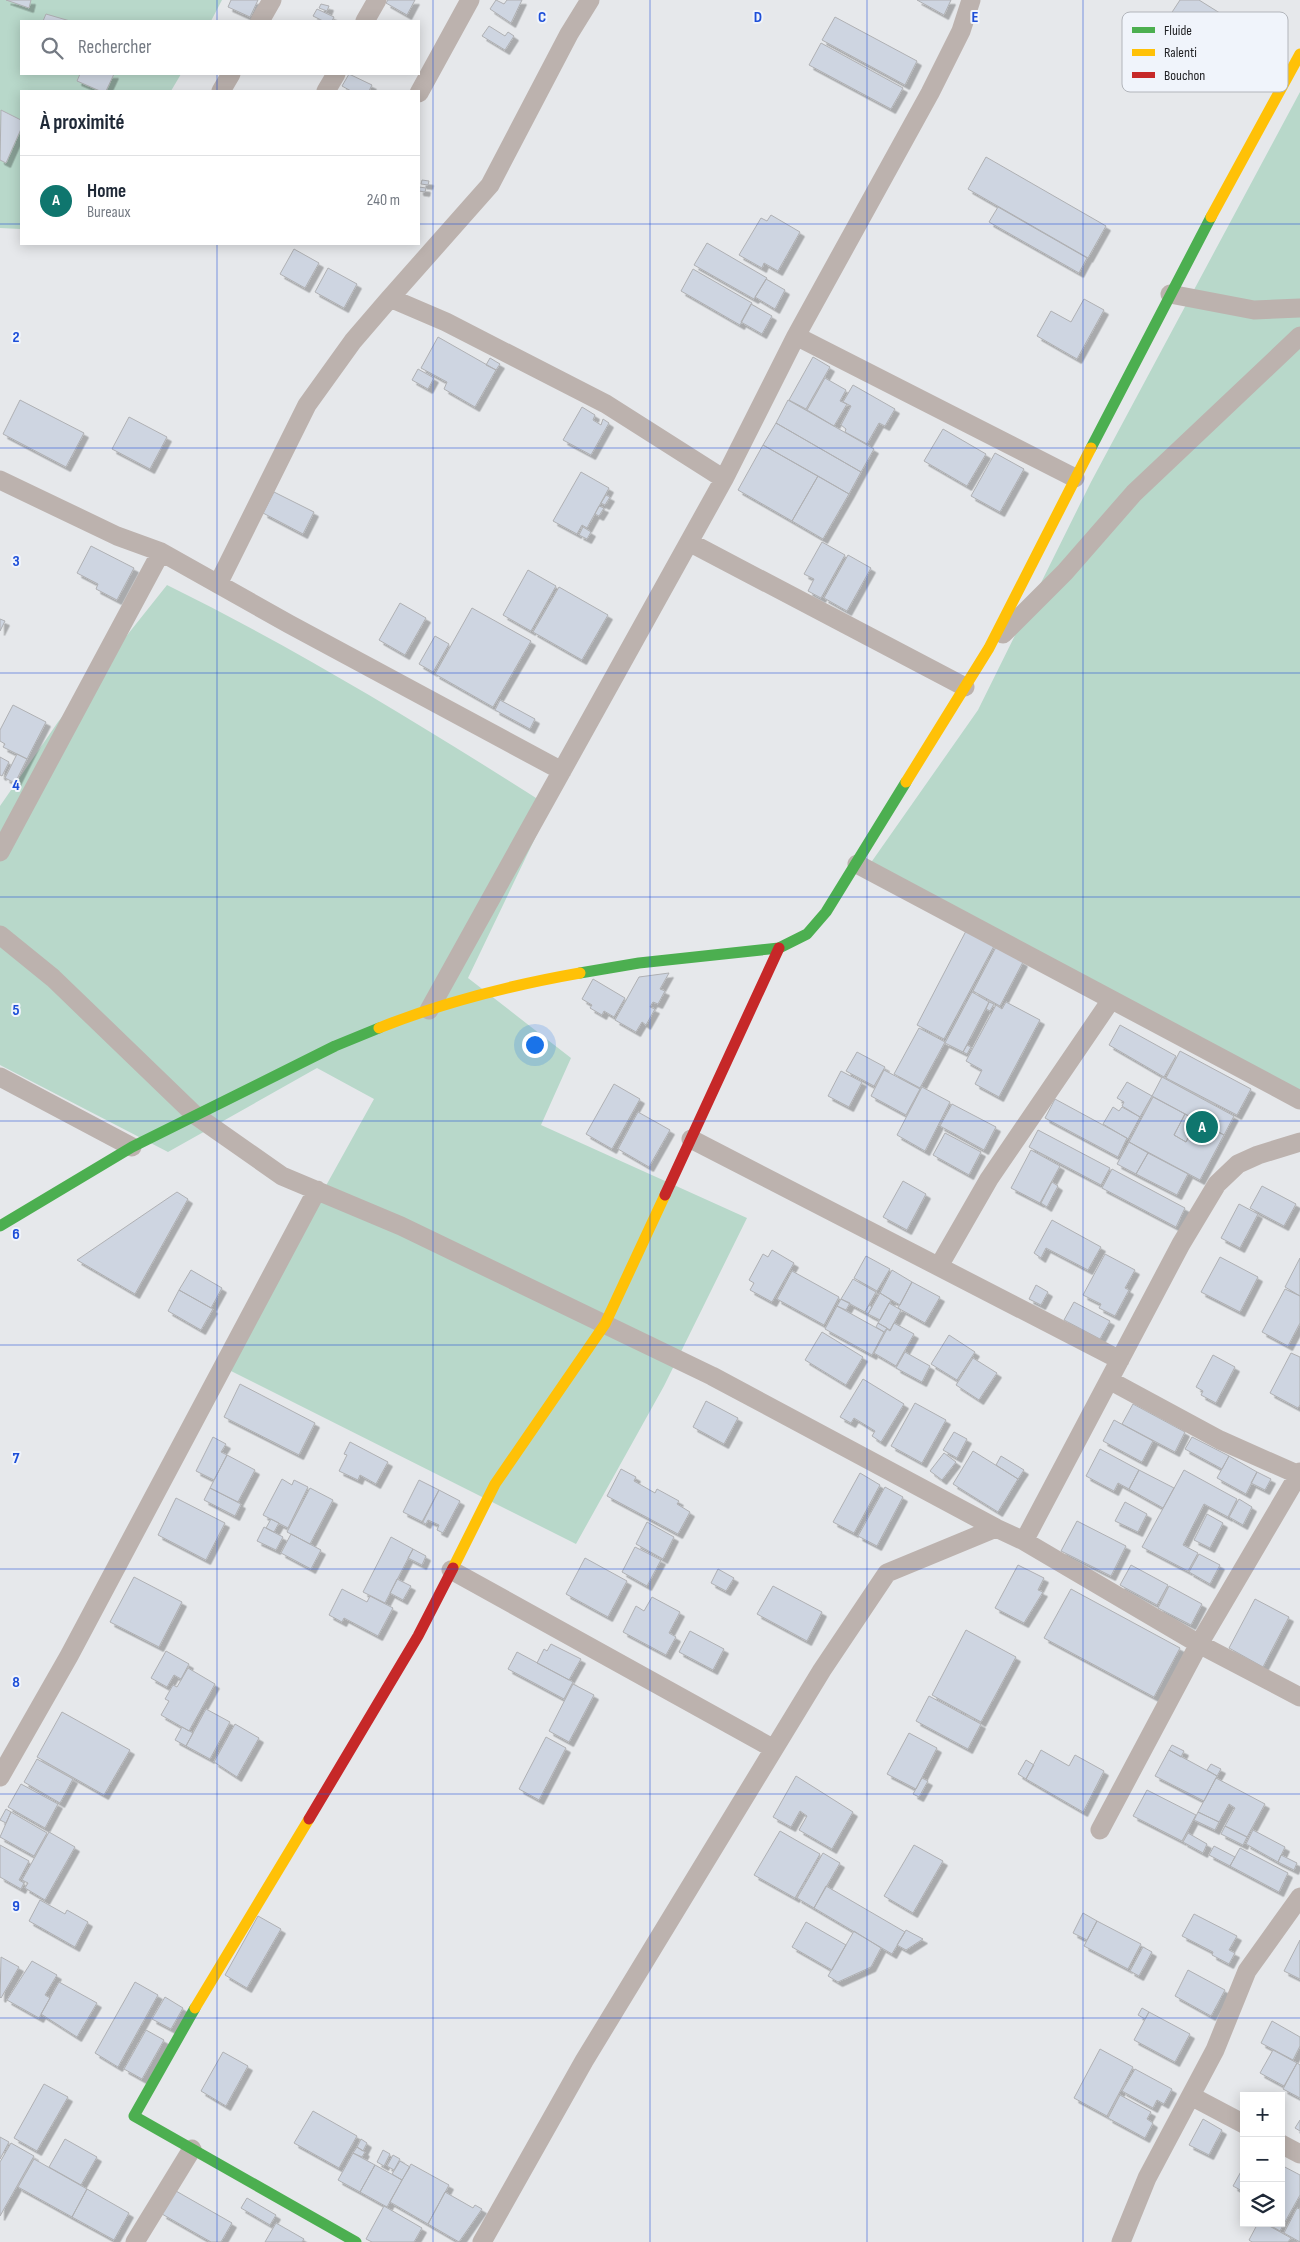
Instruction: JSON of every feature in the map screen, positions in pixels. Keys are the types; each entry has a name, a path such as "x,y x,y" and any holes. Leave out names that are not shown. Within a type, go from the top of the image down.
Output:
{"street":[{"path":"261,20 272,0"},
{"path":"366,20 377,0"},
{"path":"420,91 470,0"},
{"path":"218,584 307,405 352,341 490,185 569,34 590,0"},
{"path":"429,1010 724,479 796,336 930,94 961,31 971,0"},
{"path":"1288,76 1300,54"},
{"path":"222,90 230,75"},
{"path":"327,90 335,75"},
{"path":"0,1226 132,1147 195,1115 335,1046 429,1010 526,983 639,963 779,948 807,934 826,912 857,864 989,648 1170,294 1279,92"},
{"path":"1170,294 1254,310 1300,308"},
{"path":"390,298 446,322 606,404 724,479"},
{"path":"796,336 1076,478"},
{"path":"989,648 1065,572 1134,493 1300,336"},
{"path":"0,480 117,536 161,552 562,771"},
{"path":"689,542 965,687"},
{"path":"0,852 161,552"},
{"path":"857,864 1300,1100"},
{"path":"0,935 52,978 195,1115 282,1176 401,1226 712,1376 996,1528 1024,1541 1199,1644 1300,1697"},
{"path":"356,2242 134,2116 195,2008 418,1636 495,1484 605,1324 779,948"},
{"path":"939,1266 989,1179 1111,1000"},
{"path":"0,1077 132,1147"},
{"path":"691,1139 1120,1360"},
{"path":"1024,1541 1180,1244 1218,1184 1238,1164 1258,1155 1300,1142"},
{"path":"0,1777 69,1656 317,1190"},
{"path":"1100,1830 1199,1644 1299,1473 1220,1440 1110,1380"},
{"path":"482,2242 584,2061 822,1670 887,1573 996,1528"},
{"path":"451,1570 774,1749"},
{"path":"1121,2242 1147,2178 1215,2050 1246,1971 1300,1897"},
{"path":"1191,2096 1240,2122"},
{"path":"1285,2146 1300,2154"},
{"path":"135,2242 192,2149"}],"green space":[{"path":"0,0 222,0 212,20 20,20 20,75 180,75 172,90 20,90 20,229 0,228"},
{"path":"1300,92 1300,1095 870,864 978,710 1091,482"},
{"path":"167,585 265,636 361,690 550,807 468,978 571,1058 541,1125 747,1218 664,1386 576,1544 225,1368 374,1099 317,1068 168,1152 0,1065 0,806 58,722"}],"building":[{"path":"6,0 31,0 29,8"},
{"path":"231,0 258,0 250,17 228,7"},
{"path":"388,0 415,0 407,15 386,3"},
{"path":"496,0 504,4 507,0 522,0 511,23 490,9"},
{"path":"917,0 951,0 944,15"},
{"path":"1180,0 1199,0 1218,12 1172,12"},
{"path":"321,4 329,6 327,11 319,8"},
{"path":"317,9 334,17 332,20 321,20 313,16"},
{"path":"46,14 67,20 43,20"},
{"path":"835,17 917,61 905,85 822,40"},
{"path":"489,26 505,36 508,32 514,36 505,50 482,36"},
{"path":"821,43 903,88 891,109 809,65"},
{"path":"80,75 114,75 106,90 98,90 77,81"},
{"path":"348,75 372,85 370,90 349,90 342,86"},
{"path":"1,110 20,120 20,131 6,163 0,160"},
{"path":"986,157 1106,226 1088,258 968,189"},
{"path":"422,180 429,181 428,185 421,184"},
{"path":"420,187 426,188 425,192 420,191"},
{"path":"998,207 1087,258 1079,273 989,222"},
{"path":"771,215 800,232 778,271 764,263 762,268 739,255 761,218 767,221"},
{"path":"707,243 767,278 754,299 694,265"},
{"path":"294,249 319,263 305,288 280,274"},
{"path":"328,268 357,284 344,308 315,292"},
{"path":"693,269 752,303 740,325 681,291"},
{"path":"766,279 785,290 775,309 755,297"},
{"path":"1084,299 1104,310 1077,359 1037,336 1051,311 1071,322"},
{"path":"751,304 772,316 762,334 741,322"},
{"path":"438,337 496,370 475,407 444,389 447,382 421,368"},
{"path":"813,357 830,367 806,409 789,400"},
{"path":"490,358 500,364 496,370 486,365"},
{"path":"418,369 434,378 428,389 412,380"},
{"path":"825,378 846,390 840,401 847,404 834,426 807,410"},
{"path":"853,385 895,409 885,426 879,423 867,444 845,432 846,429 841,425 851,406 843,402"},
{"path":"20,400 84,433 66,467 3,434"},
{"path":"788,400 874,449 861,472 776,423"},
{"path":"582,407 595,415 593,420 601,425 603,419 609,423 591,455 563,440"},
{"path":"129,417 167,437 150,469 112,449"},
{"path":"776,423 861,472 849,494 763,445"},
{"path":"943,429 986,454 967,486 924,461"},
{"path":"763,445 818,476 792,521 738,490"},
{"path":"995,453 1024,469 1000,512 971,496"},
{"path":"581,472 609,488 587,528 582,525 577,534 553,521"},
{"path":"818,476 849,494 823,539 792,521"},
{"path":"274,492 314,512 303,534 263,513"},
{"path":"606,495 610,497 605,505 601,503"},
{"path":"599,506 604,508 599,516 595,514"},
{"path":"583,527 591,532 587,539 579,535"},
{"path":"822,542 845,555 821,598 808,591 814,579 804,574"},
{"path":"91,546 134,568 117,600 96,589 98,584 77,573"},
{"path":"848,555 871,568 847,611 824,598"},
{"path":"528,570 556,586 531,631 503,615"},
{"path":"559,587 608,615 582,660 533,632"},
{"path":"400,603 426,618 405,655 379,640"},
{"path":"472,608 531,641 493,707 435,674"},
{"path":"0,619 5,621 0,631"},
{"path":"435,636 449,644 433,672 419,664"},
{"path":"500,700 535,719 530,729 495,710"},
{"path":"13,705 46,722 27,759 3,747 5,744 0,741 0,730"},
{"path":"17,754 27,759 15,783 5,778"},
{"path":"0,757 9,762 2,776 0,775"},
{"path":"966,931 994,946 944,1039 917,1025"},
{"path":"996,947 1023,962 1000,1006 973,991"},
{"path":"669,973 660,989 665,991 658,1004 653,1002 650,1007 655,1009 646,1025 642,1022 636,1032 615,1020 639,977"},
{"path":"593,979 625,998 614,1017 604,1011 602,1015 590,1008 592,1005 582,999"},
{"path":"972,992 989,1002 963,1052 945,1043"},
{"path":"989,1002 994,1004 990,1011 986,1009"},
{"path":"1006,1002 1040,1020 999,1097 975,1084 982,1070 966,1061 996,1005 1002,1009"},
{"path":"1120,1025 1176,1056 1164,1077 1109,1045"},
{"path":"919,1028 945,1042 920,1088 894,1074"},
{"path":"967,1045 971,1047 967,1054 963,1052"},
{"path":"1180,1051 1251,1089 1237,1115 1166,1078"},
{"path":"857,1052 885,1067 874,1086 846,1071"},
{"path":"884,1070 920,1089 906,1115 871,1096"},
{"path":"841,1071 862,1082 849,1107 828,1096"},
{"path":"1162,1077 1234,1116 1224,1135 1152,1096"},
{"path":"1127,1082 1152,1096 1140,1117 1122,1106 1124,1102 1117,1098"},
{"path":"614,1084 640,1099 612,1149 586,1134"},
{"path":"922,1087 950,1102 925,1151 897,1135"},
{"path":"1153,1097 1185,1114 1174,1135 1186,1142 1197,1121 1224,1135 1200,1180 1129,1142"},
{"path":"1055,1099 1127,1138 1118,1157 1045,1118"},
{"path":"952,1104 996,1127 984,1150 940,1126"},
{"path":"1113,1107 1119,1111 1122,1107 1140,1117 1128,1139 1103,1124"},
{"path":"638,1112 670,1130 649,1167 618,1149"},
{"path":"1185,1114 1197,1121 1186,1142 1174,1135"},
{"path":"1038,1130 1110,1168 1101,1185 1029,1147"},
{"path":"945,1133 981,1152 969,1175 933,1155"},
{"path":"1129,1142 1148,1153 1136,1174 1117,1164"},
{"path":"1031,1150 1060,1166 1040,1203 1011,1188"},
{"path":"1148,1153 1188,1174 1177,1195 1136,1174"},
{"path":"1112,1169 1185,1208 1176,1227 1102,1188"},
{"path":"903,1181 926,1194 907,1230 883,1217"},
{"path":"1052,1182 1058,1186 1047,1207 1041,1203"},
{"path":"1262,1186 1296,1204 1284,1226 1250,1208"},
{"path":"177,1192 188,1199 135,1294 77,1260"},
{"path":"1239,1204 1258,1214 1240,1248 1221,1238"},
{"path":"1052,1220 1101,1247 1088,1270 1046,1248 1041,1258 1034,1253"},
{"path":"772,1250 794,1263 772,1302 750,1290 754,1283 749,1280 763,1254 768,1257"},
{"path":"1105,1254 1135,1270 1125,1288 1129,1290 1115,1316 1099,1308 1101,1304 1083,1295"},
{"path":"866,1256 890,1269 877,1291 854,1278"},
{"path":"1220,1257 1258,1277 1240,1312 1201,1292"},
{"path":"1300,1258 1300,1296 1285,1287"},
{"path":"191,1270 222,1288 211,1308 179,1290"},
{"path":"892,1270 912,1282 900,1305 880,1293"},
{"path":"792,1271 839,1297 824,1325 777,1299"},
{"path":"853,1279 876,1292 865,1312 841,1299"},
{"path":"912,1282 940,1297 925,1323 898,1308"},
{"path":"1036,1285 1048,1292 1041,1305 1029,1299"},
{"path":"1285,1289 1300,1296 1300,1323 1288,1346 1262,1332"},
{"path":"179,1290 213,1309 201,1330 168,1311"},
{"path":"880,1293 891,1300 880,1320 868,1314"},
{"path":"841,1299 850,1303 846,1310 837,1306"},
{"path":"1074,1302 1110,1321 1100,1339 1064,1320"},
{"path":"889,1303 901,1310 890,1330 878,1323"},
{"path":"869,1305 872,1307 868,1314 865,1312"},
{"path":"837,1306 884,1332 872,1355 825,1329"},
{"path":"878,1323 887,1328 884,1332 876,1327"},
{"path":"894,1323 914,1334 896,1366 874,1353 887,1329 890,1331"},
{"path":"822,1332 863,1357 846,1385 805,1360"},
{"path":"949,1335 975,1352 957,1380 931,1364"},
{"path":"905,1352 930,1366 922,1382 896,1368"},
{"path":"1291,1353 1300,1357 1300,1405 1298,1408 1270,1393"},
{"path":"1213,1355 1235,1367 1216,1403 1201,1395 1203,1391 1196,1387"},
{"path":"973,1358 997,1373 979,1400 956,1385"},
{"path":"863,1379 904,1404 881,1442 872,1436 875,1431 854,1418 851,1423 840,1417"},
{"path":"240,1384 315,1423 299,1455 224,1417"},
{"path":"706,1401 738,1418 724,1444 693,1427"},
{"path":"915,1403 946,1420 922,1463 891,1446"},
{"path":"1133,1404 1185,1432 1175,1452 1122,1424"},
{"path":"1114,1420 1153,1441 1142,1462 1103,1441"},
{"path":"954,1432 967,1439 957,1458 943,1450"},
{"path":"213,1437 226,1444 221,1452 227,1455 214,1480 196,1471"},
{"path":"1192,1437 1229,1456 1222,1469 1185,1449"},
{"path":"350,1442 388,1462 376,1484 360,1475 358,1480 339,1471 347,1455 344,1454"},
{"path":"1100,1449 1139,1470 1129,1489 1118,1483 1114,1491 1086,1476"},
{"path":"973,1451 1018,1479 998,1512 953,1484"},
{"path":"944,1453 956,1462 942,1480 930,1471"},
{"path":"227,1455 255,1470 238,1502 210,1488"},
{"path":"1001,1456 1024,1470 1018,1479 996,1465"},
{"path":"1229,1456 1257,1472 1246,1494 1217,1478"},
{"path":"621,1469 636,1477 634,1481 655,1493 657,1489 679,1501 677,1504 690,1512 678,1534 607,1496"},
{"path":"1139,1470 1174,1488 1163,1508 1129,1489"},
{"path":"1184,1470 1237,1499 1228,1517 1204,1504 1183,1545 1198,1553 1188,1571 1142,1547"},
{"path":"1257,1472 1271,1479 1265,1490 1251,1483"},
{"path":"860,1473 880,1485 854,1533 833,1522"},
{"path":"282,1479 292,1485 294,1480 308,1487 288,1528 263,1515"},
{"path":"419,1480 439,1490 423,1522 403,1512"},
{"path":"885,1487 903,1497 877,1546 858,1536"},
{"path":"210,1488 241,1504 235,1516 204,1500"},
{"path":"310,1488 333,1500 310,1544 287,1532"},
{"path":"439,1490 460,1501 443,1533 437,1530 439,1525 428,1520 426,1524 422,1522"},
{"path":"176,1498 225,1523 206,1560 158,1535"},
{"path":"1239,1499 1252,1507 1243,1525 1229,1517"},
{"path":"1125,1502 1147,1514 1138,1532 1115,1521"},
{"path":"1207,1514 1223,1523 1210,1548 1194,1540"},
{"path":"271,1519 279,1523 274,1532 266,1528"},
{"path":"1077,1521 1126,1546 1111,1576 1061,1551"},
{"path":"647,1522 674,1537 663,1559 636,1544"},
{"path":"264,1527 283,1537 276,1550 257,1541"},
{"path":"291,1534 321,1550 311,1569 281,1553"},
{"path":"391,1537 413,1549 385,1603 363,1592"},
{"path":"635,1547 661,1560 647,1586 622,1572"},
{"path":"413,1549 426,1556 422,1565 408,1558"},
{"path":"1199,1554 1220,1565 1210,1584 1189,1572"},
{"path":"585,1558 627,1581 608,1617 566,1594"},
{"path":"1018,1565 1044,1578 1038,1590 1043,1592 1024,1623 995,1608"},
{"path":"1131,1565 1168,1585 1157,1605 1120,1585"},
{"path":"718,1569 734,1578 726,1591 711,1583"},
{"path":"134,1577 182,1602 159,1647 110,1622"},
{"path":"397,1579 411,1586 403,1600 390,1593"},
{"path":"773,1586 822,1612 807,1641 757,1614"},
{"path":"1169,1586 1202,1604 1191,1625 1158,1608"},
{"path":"342,1589 367,1602 370,1596 393,1608 378,1636 344,1618 342,1622 329,1615"},
{"path":"1071,1589 1180,1648 1154,1697 1044,1638"},
{"path":"652,1597 680,1612 669,1633 676,1637 666,1655 623,1632 636,1606 644,1611"},
{"path":"1255,1599 1289,1617 1263,1667 1229,1648"},
{"path":"966,1630 1016,1657 981,1722 932,1695"},
{"path":"690,1631 724,1649 713,1670 679,1652"},
{"path":"551,1644 581,1659 569,1680 537,1663 544,1649 547,1651"},
{"path":"166,1651 189,1664 181,1679 174,1675 167,1687 151,1678"},
{"path":"517,1652 573,1682 564,1699 508,1669"},
{"path":"188,1668 215,1684 189,1731 161,1715 169,1701 165,1699 173,1685 177,1687"},
{"path":"573,1684 594,1695 569,1742 549,1731"},
{"path":"929,1696 981,1724 968,1749 916,1721"},
{"path":"206,1709 230,1722 210,1759 186,1746"},
{"path":"62,1712 130,1750 104,1795 37,1757"},
{"path":"235,1724 259,1738 237,1777 214,1762"},
{"path":"182,1727 193,1733 186,1746 175,1740"},
{"path":"909,1733 937,1748 916,1789 887,1774"},
{"path":"546,1737 566,1748 539,1800 519,1789"},
{"path":"1172,1745 1184,1751 1181,1757 1169,1750"},
{"path":"1041,1750 1069,1766 1075,1755 1104,1771 1083,1812 1026,1779"},
{"path":"1169,1750 1217,1776 1204,1801 1155,1776"},
{"path":"37,1759 73,1779 60,1803 24,1782"},
{"path":"1026,1760 1034,1765 1026,1779 1018,1774"},
{"path":"1211,1764 1221,1769 1217,1776 1207,1770"},
{"path":"796,1776 853,1812 832,1849 799,1830 807,1816 800,1811 791,1827 773,1817"},
{"path":"922,1778 928,1781 919,1797 913,1794"},
{"path":"1216,1778 1265,1804 1247,1837 1225,1826 1235,1808 1229,1804 1219,1822 1198,1812"},
{"path":"21,1784 58,1804 45,1828 8,1807"},
{"path":"1147,1790 1196,1815 1182,1841 1133,1816"},
{"path":"6,1809 11,1812 6,1823 0,1820"},
{"path":"11,1812 47,1833 34,1856 0,1837"},
{"path":"1198,1812 1219,1822 1215,1830 1194,1820"},
{"path":"1225,1826 1247,1837 1243,1845 1221,1834"},
{"path":"1253,1830 1285,1847 1278,1862 1246,1844"},
{"path":"780,1831 820,1854 795,1898 754,1875"},
{"path":"49,1832 75,1847 45,1900 25,1888 28,1883 22,1880"},
{"path":"1188,1833 1207,1844 1203,1853 1183,1842"},
{"path":"0,1845 29,1861 19,1880 24,1883 21,1889 0,1877"},
{"path":"914,1845 943,1861 913,1913 884,1896"},
{"path":"1214,1846 1235,1857 1230,1866 1209,1855"},
{"path":"1240,1848 1288,1873 1279,1892 1230,1866"},
{"path":"823,1853 840,1863 814,1908 797,1898"},
{"path":"1281,1855 1297,1863 1294,1870 1278,1862"},
{"path":"826,1886 905,1932 892,1954 814,1908"},
{"path":"40,1900 65,1914 67,1910 88,1922 75,1947 29,1921"},
{"path":"1083,1913 1097,1921 1087,1940 1073,1933"},
{"path":"1194,1914 1237,1936 1229,1950 1235,1953 1229,1964 1212,1955 1213,1952 1182,1936"},
{"path":"258,1916 281,1929 247,1988 225,1975"},
{"path":"1097,1921 1141,1944 1128,1969 1084,1946"},
{"path":"806,1922 846,1945 832,1970 792,1947"},
{"path":"906,1930 923,1939 906,1950 897,1945"},
{"path":"854,1931 881,1948 871,1967 838,1982 828,1976"},
{"path":"1300,1940 1300,1979 1284,1971"},
{"path":"1143,1947 1152,1952 1139,1976 1130,1971"},
{"path":"1,1957 19,1967 1,1998 0,1997"},
{"path":"32,1961 57,1975 45,1995 50,1998 39,2018 7,2000"},
{"path":"1188,1970 1225,1990 1211,2016 1175,1996"},
{"path":"59,1982 97,2003 77,2037 41,2014"},
{"path":"135,1982 158,1995 118,2067 95,2053"},
{"path":"165,1997 183,2008 171,2029 152,2019"},
{"path":"1142,2008 1149,2012 1145,2019 1138,2015"},
{"path":"1149,2012 1190,2034 1175,2062 1134,2040"},
{"path":"1272,2021 1300,2037 1300,2046 1293,2060 1261,2043"},
{"path":"146,2030 164,2040 142,2079 124,2069"},
{"path":"1100,2049 1133,2067 1107,2116 1074,2098"},
{"path":"1273,2050 1297,2063 1284,2086 1260,2073"},
{"path":"223,2052 248,2066 226,2106 201,2091"},
{"path":"1297,2063 1300,2065 1300,2098 1283,2089"},
{"path":"1135,2069 1172,2089 1164,2104 1157,2100 1153,2108 1122,2091"},
{"path":"44,2084 68,2097 37,2151 14,2138"},
{"path":"1120,2095 1151,2112 1147,2119 1153,2123 1145,2138 1108,2118"},
{"path":"313,2111 357,2136 339,2168 294,2143"},
{"path":"1203,2119 1222,2130 1209,2155 1189,2145"},
{"path":"1300,2120 1300,2131 1295,2128"},
{"path":"0,2137 9,2142 0,2159"},
{"path":"65,2139 97,2157 81,2185 49,2167"},
{"path":"361,2139 367,2143 363,2151 357,2147"},
{"path":"11,2143 34,2156 0,2216 0,2162"},
{"path":"357,2147 365,2152 362,2157 353,2153"},
{"path":"383,2150 390,2154 384,2166 377,2162"},
{"path":"353,2153 375,2165 360,2192 338,2180"},
{"path":"393,2155 400,2159 394,2170 387,2166"},
{"path":"34,2159 87,2189 72,2217 18,2187"},
{"path":"400,2161 410,2167 402,2180 392,2174"},
{"path":"411,2164 449,2185 428,2224 390,2202"},
{"path":"375,2165 402,2180 387,2207 360,2192"},
{"path":"1285,2167 1300,2175 1300,2195 1285,2222"},
{"path":"1240,2173 1240,2190 1233,2186"},
{"path":"87,2189 129,2213 114,2240 72,2217"},
{"path":"176,2191 232,2223 221,2242 211,2242 162,2214"},
{"path":"445,2192 473,2208 475,2205 482,2209 459,2242 428,2224"},
{"path":"247,2198 276,2215 270,2225 241,2208"},
{"path":"384,2206 422,2228 414,2242 372,2242 366,2239"},
{"path":"1297,2208 1300,2209 1300,2242 1284,2233"},
{"path":"276,2223 304,2239 302,2242 265,2242"},
{"path":"1256,2227 1271,2227 1291,2238 1288,2242 1252,2242 1249,2240"},
{"path":"1273,2227 1282,2227 1280,2231"}],"traffic: fast":[{"path":"1091,448 1211,217"},
{"path":"580,973 639,963 779,948 807,934 826,912 906,782"},
{"path":"0,1226 132,1147 335,1046 379,1028"},
{"path":"195,2008 134,2116 356,2242"}],"traffic: slow":[{"path":"1288,76 1300,54"},
{"path":"1211,217 1279,92"},
{"path":"906,782 989,648 1091,448"},
{"path":"379,1028 428,1010 478,995 580,973"},
{"path":"453,1568 495,1484 605,1324 665,1195"},
{"path":"195,2008 309,1819"}],"traffic: jam":[{"path":"665,1195 779,948"},
{"path":"309,1819 418,1636 453,1568"}],"place":[{"name":"Home","path":"1202,1127"}]}
